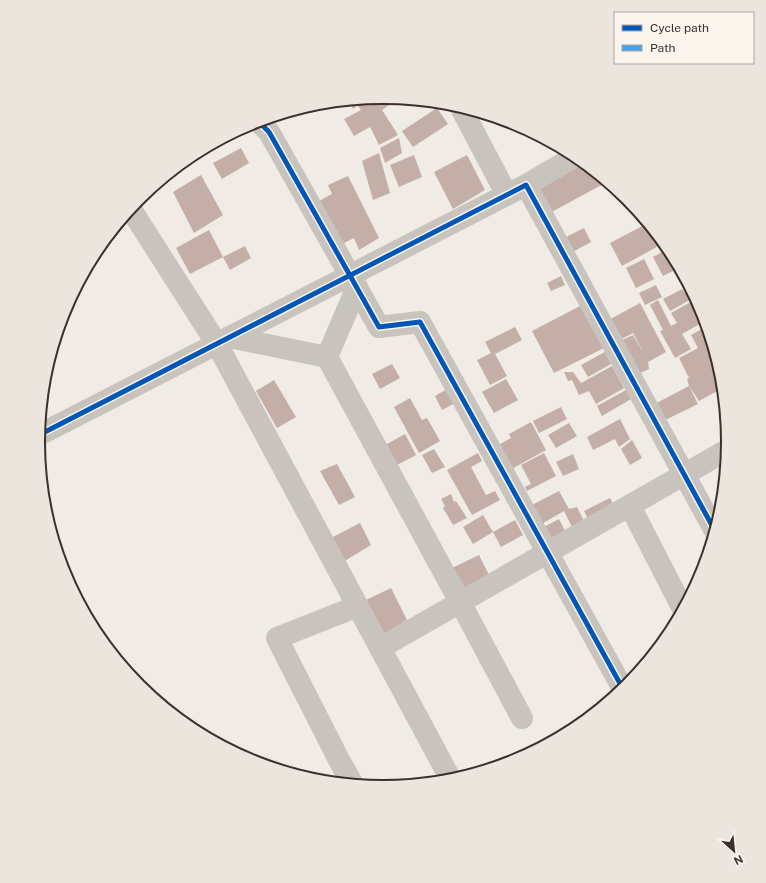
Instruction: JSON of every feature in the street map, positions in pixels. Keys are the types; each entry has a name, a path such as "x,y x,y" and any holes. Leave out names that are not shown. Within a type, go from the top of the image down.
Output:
{"street":[{"path":"464,114 507,195"},
{"path":"263,126 269,132 379,327 420,322 620,683"},
{"path":"45,432 223,340 353,281 570,159"},
{"path":"526,185 711,522"},
{"path":"134,213 223,340 358,606 447,773"},
{"path":"353,281 327,357 522,718"},
{"path":"223,340 327,357"},
{"path":"380,648 720,454"},
{"path":"630,506 679,604"},
{"path":"349,778 277,638 358,606"}],"building":[{"path":"358,104 353,109 351,105"},
{"path":"362,104 391,104 382,110 398,135 379,145 370,127 354,136 344,119 361,110 358,106"},
{"path":"437,108 448,124 413,147 402,131"},
{"path":"399,138 402,153 385,163 380,148"},
{"path":"241,148 249,163 222,179 213,163"},
{"path":"379,153 390,193 373,200 362,161"},
{"path":"414,155 422,177 399,187 390,165"},
{"path":"467,155 485,190 453,209 434,172"},
{"path":"572,160 603,184 546,215 530,183"},
{"path":"201,175 223,215 194,233 173,192"},
{"path":"348,176 379,238 359,250 354,238 338,246 317,202 332,194 328,185"},
{"path":"643,226 658,246 622,266 610,243"},
{"path":"584,228 591,242 567,255 562,245 568,236"},
{"path":"209,230 223,257 190,274 176,248"},
{"path":"245,246 251,258 230,270 223,257"},
{"path":"662,252 675,270 663,276 653,257"},
{"path":"644,259 654,279 636,288 626,268"},
{"path":"561,276 565,285 551,291 547,283"},
{"path":"656,285 662,297 645,305 639,293"},
{"path":"682,289 685,293 686,292 690,300 670,311 663,299"},
{"path":"658,300 671,326 677,323 671,313 691,302 700,324 682,334 691,349 675,358 660,331 663,330 650,305"},
{"path":"640,303 666,352 648,362 649,369 636,375 620,341 633,335 645,355 633,333 614,343 603,323"},
{"path":"582,305 604,348 554,373 532,331"},
{"path":"515,327 522,340 495,354 507,376 490,385 477,360 491,353 485,342"},
{"path":"702,329 715,376 717,391 699,401 689,386 687,379 689,378 679,358 698,348 691,335"},
{"path":"605,352 611,364 588,377 581,365"},
{"path":"392,364 400,378 380,389 372,374"},
{"path":"612,366 624,388 596,404 589,391 579,395 572,380 568,381 564,372 573,372 581,383"},
{"path":"506,379 518,400 494,413 482,392"},
{"path":"274,380 296,417 277,428 256,391"},
{"path":"689,386 698,404 659,423 651,406"},
{"path":"447,389 455,403 442,410 435,396"},
{"path":"626,390 631,399 602,416 597,406"},
{"path":"410,398 422,420 427,418 440,441 419,453 394,407"},
{"path":"561,407 567,419 539,433 533,421"},
{"path":"620,419 630,439 619,447 615,439 593,450 587,437"},
{"path":"531,422 546,450 508,471 495,447 511,438 509,434"},
{"path":"569,423 577,436 556,448 548,435"},
{"path":"405,434 416,455 391,468 380,448"},
{"path":"632,440 642,458 630,465 621,449"},
{"path":"434,449 445,467 432,473 422,455"},
{"path":"478,453 482,461 471,467 486,495 495,491 500,500 472,515 447,470"},
{"path":"544,453 556,476 527,491 525,487 531,484 521,465"},
{"path":"573,454 579,469 563,476 556,462"},
{"path":"337,464 355,497 339,505 320,471"},
{"path":"559,491 569,509 577,507 586,525 574,531 564,511 538,526 528,507"},
{"path":"451,494 454,502 456,501 467,518 453,525 443,508 445,506 441,499"},
{"path":"610,498 616,509 590,523 584,511"},
{"path":"483,515 493,532 473,544 463,527"},
{"path":"559,519 567,535 552,543 544,527"},
{"path":"515,520 523,535 501,547 493,532"},
{"path":"360,523 371,545 343,562 331,538"},
{"path":"479,555 490,577 462,592 450,569"},
{"path":"391,588 407,620 383,635 366,600"}],"cycle path":[{"path":"263,126 269,132 379,327 420,322 620,683"},
{"path":"45,432 526,185 711,523"}]}
